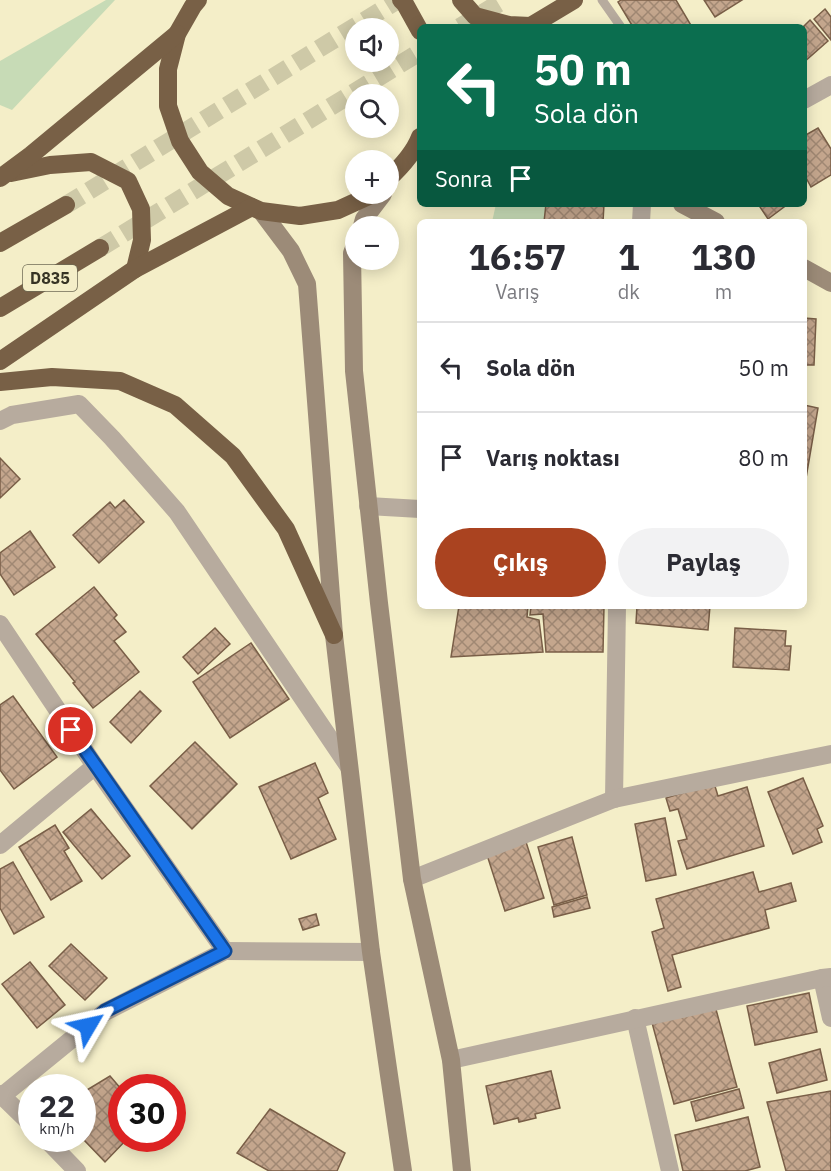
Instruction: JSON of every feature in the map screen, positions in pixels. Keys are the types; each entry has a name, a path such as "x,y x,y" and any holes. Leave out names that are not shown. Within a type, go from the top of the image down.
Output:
{"highway":[{"path":"198,0 177,33 168,69 168,106 180,141 200,172 228,196 257,209 300,216 338,210 351,204"},
{"path":"401,0 417,26"},
{"path":"461,0 475,16 505,24"},
{"path":"534,24 574,0"},
{"path":"3,176 177,33"},
{"path":"399,168 417,143"},
{"path":"3,176 50,165 91,162 128,181 141,209 142,240 135,269"},
{"path":"0,243 66,205"},
{"path":"0,361 135,269 257,209"},
{"name":"D835","path":"0,308 100,248"},
{"path":"0,382 52,376 120,381 175,405 233,456 286,529 334,635"}],"main road":[{"path":"366,216 375,204"},
{"path":"687,207 710,219"},
{"path":"257,209 291,251 307,284 334,635 371,952 403,1171"},
{"path":"352,270 354,371 412,879 451,1060 462,1171"},
{"path":"807,270 831,283"}],"street":[{"path":"807,98 831,85"},
{"path":"0,421 12,415 79,404 177,512 349,767"},
{"path":"368,506 417,509"},
{"path":"615,798 617,609"},
{"path":"0,624 225,951"},
{"path":"412,879 615,798 831,754"},
{"path":"0,844 95,765"},
{"path":"18,1111 1,1095 105,1011 225,951 371,952"},
{"path":"451,1060 826,977 831,1018"},
{"path":"635,1018 670,1171"},
{"path":"59,1152 77,1171"}],"lane":[{"path":"602,0 619,24"}],"green space":[{"path":"106,0 115,0 12,110 0,105 0,61"},
{"path":"495,207 546,207 544,219 493,219"}],"building":[{"path":"621,0 676,0 690,24 631,24 618,2"},
{"path":"704,0 742,0 715,17"},
{"path":"825,9 831,17 831,40 814,19"},
{"path":"810,20 828,41 807,59 807,24"},
{"path":"818,128 831,149 831,175 811,187 807,180 807,134"},
{"path":"546,207 604,207 603,219 544,219"},
{"path":"760,207 784,207 768,219"},
{"path":"807,318 816,319 814,365 807,365"},
{"path":"807,406 818,408 807,472"},
{"path":"0,458 20,479 0,498"},
{"path":"124,500 144,522 99,563 73,535 110,502 115,508"},
{"path":"30,531 55,567 14,595 0,574 0,553"},
{"path":"94,587 117,615 114,618 126,632 114,641 139,672 93,708 36,634"},
{"path":"459,609 528,609 527,617 539,620 543,652 451,657"},
{"path":"531,609 604,609 603,652 546,652 543,614 530,615"},
{"path":"637,609 710,609 708,630 636,623"},
{"path":"215,628 230,644 198,674 183,657"},
{"path":"735,628 786,631 785,646 791,646 789,670 733,667"},
{"path":"251,643 289,699 230,738 193,682"},
{"path":"140,691 161,711 131,743 110,722"},
{"path":"13,696 57,757 14,789 0,770 0,705"},
{"path":"195,742 237,784 192,829 150,786"},
{"path":"315,763 328,793 318,798 336,839 291,859 259,787"},
{"path":"803,778 823,826 817,829 822,842 793,854 768,792"},
{"path":"714,783 718,796 747,787 764,846 687,869 678,841 687,839 678,809 670,811 666,798"},
{"path":"91,809 130,856 102,879 63,832"},
{"path":"665,818 676,875 646,881 635,824"},
{"path":"55,825 69,848 64,851 82,881 51,900 19,847"},
{"path":"572,837 587,895 554,905 538,847"},
{"path":"526,842 544,898 505,911 487,855"},
{"path":"13,862 44,917 14,934 0,908 0,869"},
{"path":"753,872 759,892 791,883 796,901 765,910 769,928 672,955 681,987 668,991 652,932 664,928 656,899"},
{"path":"587,897 590,908 554,917 552,907"},
{"path":"316,914 319,925 303,930 299,919"},
{"path":"71,944 107,978 85,1000 49,966"},
{"path":"30,962 65,1005 37,1028 2,984"},
{"path":"809,993 817,1032 755,1045 747,1006"},
{"path":"714,1002 737,1087 674,1104 651,1019"},
{"path":"820,1049 827,1080 777,1093 769,1063"},
{"path":"551,1071 560,1108 535,1114 536,1118 519,1122 518,1118 494,1124 486,1086"},
{"path":"108,1077 108,1152 115,1152 105,1162 95,1152 96,1084"},
{"path":"739,1089 744,1108 696,1121 691,1102"},
{"path":"831,1091 831,1171 786,1171 767,1102"},
{"path":"270,1109 345,1153 337,1171 269,1171 237,1153"},
{"path":"748,1117 760,1167 745,1171 683,1171 675,1135"}],"tunnel":[{"path":"66,205 398,0"},
{"path":"465,24 504,0"},
{"path":"100,248 417,54"}],"route":[{"path":"71,730 225,951 105,1011 88,1026"}]}
